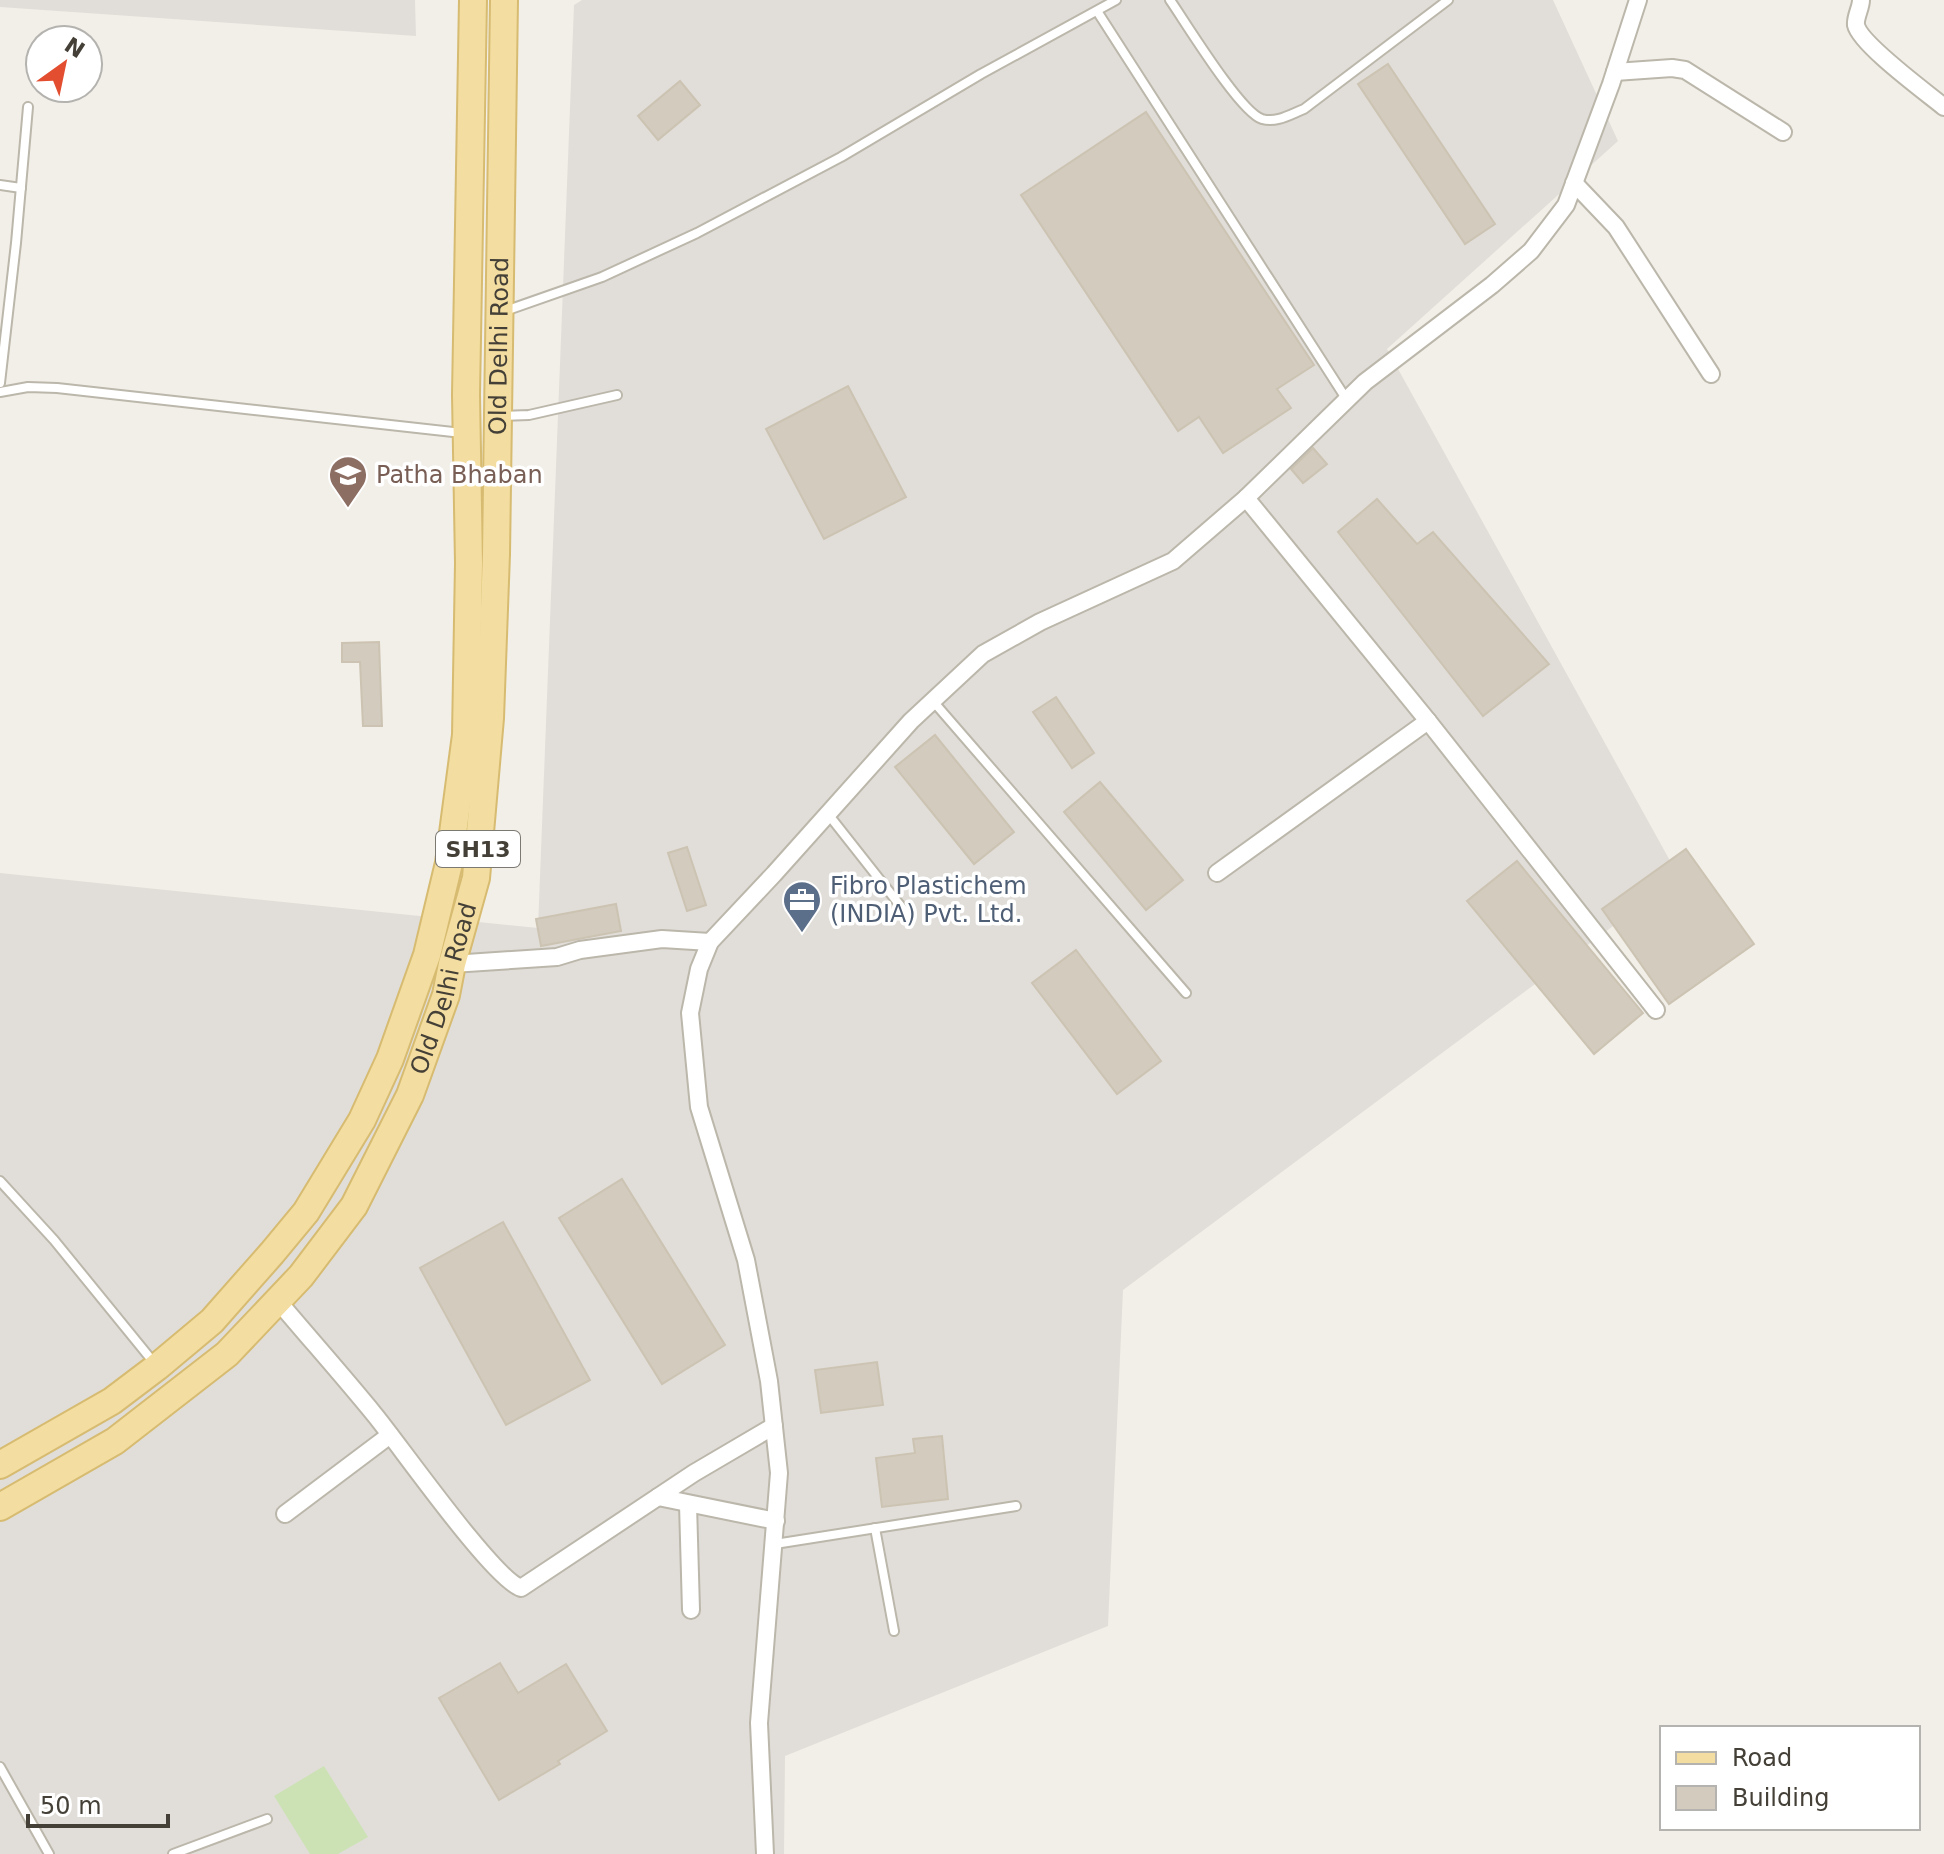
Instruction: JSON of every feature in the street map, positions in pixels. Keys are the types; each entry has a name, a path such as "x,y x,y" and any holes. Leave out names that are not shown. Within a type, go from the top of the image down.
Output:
{"main road":[{"name":"Old Delhi Road","path":"0,1465 112,1401 157,1367 212,1321 306,1212 362,1120 390,1059 427,955 449,863 466,735 469,563 466,434 473,0"},
{"name":"Old Delhi Road","path":"0,1507 115,1441 227,1354 301,1276 354,1206 410,1095 446,995 476,878 489,733 496,554 504,0"}],"street":[{"path":"765,1854 759,1723 779,1473 769,1381 746,1260 699,1107 690,1013 699,969 710,942 932,699 983,654 1040,622 1173,561 1246,498 1365,382 1492,285 1531,251 1566,205 1638,0"},
{"path":"1861,0 1856,22 1861,33 1880,54 1944,107"},
{"path":"1615,72 1685,70 1783,132"},
{"path":"1574,183 1616,227 1711,374"},
{"path":"1246,498 1428,721 1656,1010"},
{"path":"1217,873 1428,721"},
{"path":"452,964 557,957 580,950 662,939 710,942"},
{"path":"278,1301 390,1435 460,1525 508,1581 521,1588 658,1497 774,1426"},
{"path":"285,1514 390,1435"},
{"path":"658,1497 776,1521"},
{"path":"688,1504 691,1610"}],"lane":[{"path":"499,313 602,277 697,233 841,157 981,74 1116,0"},
{"path":"1170,0 1242,104 1258,118 1276,121 1304,109 1448,0"},
{"path":"1097,11 1347,400"},
{"path":"0,383 28,107"},
{"path":"0,185 21,188"},
{"path":"0,392 28,387 57,388 466,434"},
{"path":"498,416 529,415 617,395"},
{"path":"932,699 1186,993"},
{"path":"827,813 910,918"},
{"path":"0,1181 54,1240 157,1367"},
{"path":"775,1544 1016,1506"},
{"path":"875,1528 894,1631"},
{"path":"0,1767 49,1854"},
{"path":"173,1854 267,1819"}],"shaded area":[{"path":"0,0 415,0 416,36 0,7"},
{"path":"582,0 1553,0 1618,141 1387,349 1679,877 1123,1290 1108,1626 785,1756 784,1854 0,1854 0,873 538,928 574,5"}],"green space":[{"path":"324,1766 368,1837 338,1854 310,1854 274,1796"}],"building":[{"path":"1388,64 1495,224 1465,244 1358,84"},
{"path":"680,81 700,105 658,140 638,116"},
{"path":"1146,112 1314,365 1277,389 1291,408 1223,453 1199,417 1178,431 1021,195"},
{"path":"848,386 906,497 824,539 766,429"},
{"path":"1313,448 1327,464 1303,483 1291,469"},
{"path":"1377,499 1417,544 1433,532 1549,664 1483,716 1338,532"},
{"path":"379,642 382,726 363,726 360,662 342,662 342,643"},
{"path":"1056,697 1094,753 1072,768 1033,712"},
{"path":"935,735 1014,832 974,864 895,767"},
{"path":"1100,782 1183,880 1146,910 1064,812"},
{"path":"687,847 706,905 687,911 668,853"},
{"path":"1686,849 1754,944 1669,1004 1602,909"},
{"path":"1517,861 1643,1013 1594,1054 1467,901"},
{"path":"616,904 621,931 541,946 536,919"},
{"path":"1076,950 1161,1061 1117,1094 1032,983"},
{"path":"622,1179 725,1345 662,1384 559,1218"},
{"path":"503,1222 590,1380 506,1425 420,1268"},
{"path":"877,1362 883,1405 821,1413 815,1370"},
{"path":"942,1436 948,1499 882,1507 876,1458 915,1453 913,1439"},
{"path":"500,1663 518,1693 566,1664 607,1731 558,1761 560,1764 499,1800 439,1698"}],"place":[{"name":"Patha Bhaban","path":"348,509"},
{"name":"Fibro Plastichem (INDIA) Pvt. Ltd.","path":"802,934"}]}
